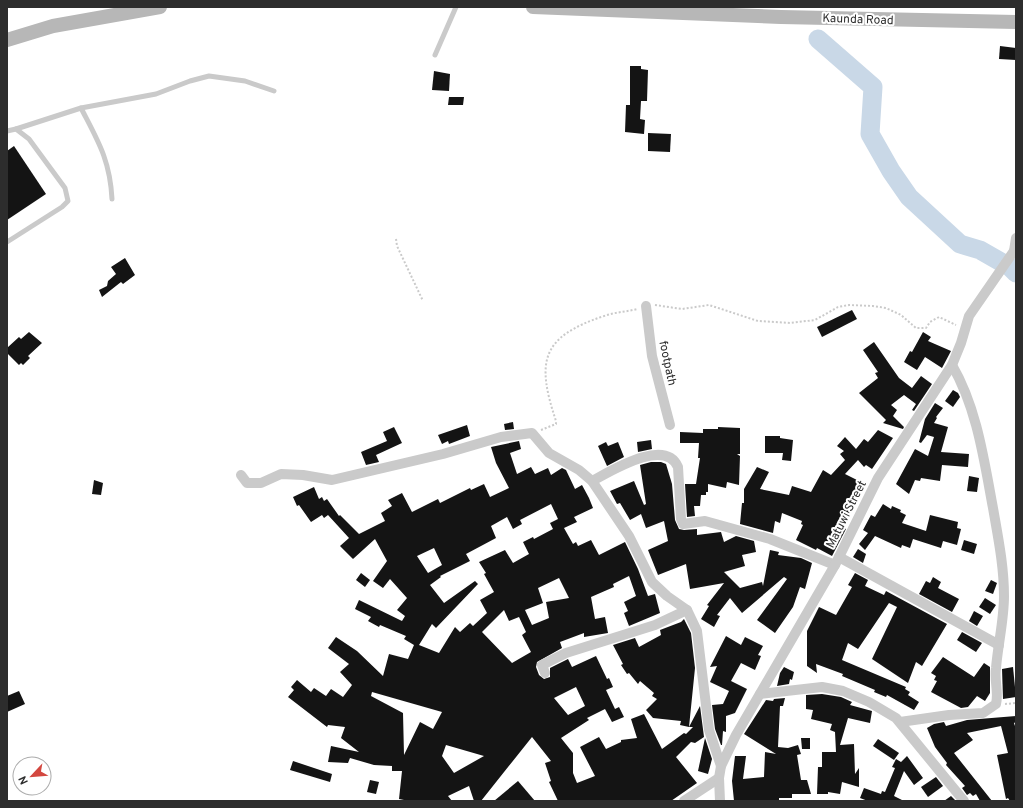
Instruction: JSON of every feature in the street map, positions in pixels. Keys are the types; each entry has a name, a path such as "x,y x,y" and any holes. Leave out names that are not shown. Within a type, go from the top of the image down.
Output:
{"main road":[{"path":"7,40 53,26 160,7"},
{"name":"Kaunda Road","path":"533,7 781,17 855,18 1015,24"}],"street":[{"path":"1015,250 1016,238"},
{"name":"Matuwi Street","path":"720,801 719,778 721,766 744,721 837,561 878,478 952,366 969,316 1015,250"},
{"name":"footpath","path":"646,306 652,356 670,425"},
{"path":"900,722 949,715 983,714 996,704 998,697 995,670 1004,595 1000,546 980,439 963,384 952,366"},
{"path":"241,475 247,483 261,483 281,474 303,475 332,480 443,454 501,437 532,433 549,453 579,470 592,481 630,536 652,582 667,596 687,610 696,631 709,730 721,766"},
{"path":"592,481 630,462 651,455 666,455 676,461 678,466 681,519 683,524 705,521 770,539 837,561 999,645"},
{"path":"545,673 542,665 566,653 655,625 687,610"},
{"path":"760,694 822,687 834,688 869,702 900,722 964,800"},
{"path":"684,801 719,778"}],"lane":[{"path":"435,55 456,7"},
{"path":"7,131 81,108 156,94 190,81 209,76 245,81 274,91"},
{"path":"81,108 106,158 111,179 112,199"},
{"path":"7,242 62,207 68,200 65,188 29,139 16,129"}],"path":[{"path":"396,239 396,246 423,301"},
{"path":"532,433 556,424 546,375 547,355 554,343 567,332 603,316 646,306 656,305 682,309 709,305 758,321 790,324 815,320 838,307 849,305 873,306 891,310 916,328 926,328 930,322 939,317 964,329"}],"building":[{"path":"1000,46 1016,48 1016,60 999,59"},
{"path":"630,66 641,66 641,69 648,70 647,101 641,101 640,119 645,120 644,134 625,132 626,105 630,105"},
{"path":"434,71 450,74 449,91 432,90"},
{"path":"449,97 464,97 463,105 448,105"},
{"path":"648,133 671,134 670,152 648,151"},
{"path":"14,146 46,194 7,220 7,151"},
{"path":"125,258 135,275 123,284 121,282 102,297 99,290 107,286 108,281 116,274 111,267"},
{"path":"852,310 857,319 822,337 817,327"},
{"path":"29,332 42,343 28,356 30,358 23,365 21,363 19,365 7,353 7,348 19,337 21,339"},
{"path":"923,332 931,337 928,341 951,351 942,368 925,357 917,370 904,362 910,351 912,352"},
{"path":"874,342 899,378 912,388 921,376 932,384 914,411 912,410 916,404 904,395 891,405 897,410 893,416 904,427 903,429 883,423 886,420 859,393 878,378 875,373 878,372 863,350"},
{"path":"953,390 958,393 960,397 953,407 945,401"},
{"path":"935,403 943,408 936,417 937,418 934,423 948,427 941,452 969,454 968,467 942,465 940,481 921,478 920,481 915,480 909,494 896,484 915,449 928,456 934,437 927,435 921,443 919,442 925,419"},
{"path":"513,422 514,429 505,430 504,424"},
{"path":"467,425 470,436 449,444 448,441 442,444 438,435"},
{"path":"394,427 402,443 376,455 379,462 366,465 361,452 387,441 383,432"},
{"path":"718,427 740,428 740,454 737,454 740,456 739,485 727,482 726,488 708,484 708,492 706,492 706,495 701,495 700,506 694,506 695,516 687,517 685,484 696,484 700,458 698,458 699,443 680,443 680,432 703,433 703,429 718,429"},
{"path":"878,430 893,438 872,469 866,465 864,467 858,460 845,474 863,483 863,487 842,527 846,529 832,556 817,548 816,550 796,540 803,525 801,524 802,521 782,513 780,523 775,521 773,533 740,524 742,503 744,503 744,489 757,467 769,472 760,489 789,495 792,486 811,492 823,470 831,475 845,460 840,454 844,451 837,446 845,437 856,449 864,439 868,442"},
{"path":"765,436 780,436 780,438 793,440 791,461 782,460 783,453 765,453"},
{"path":"651,440 652,449 638,452 637,442"},
{"path":"519,441 521,449 510,453 517,474 531,467 535,474 548,468 551,475 562,468 566,470 575,489 582,485 593,508 574,517 577,522 564,528 573,544 576,542 578,546 591,540 599,555 625,542 638,569 648,596 655,594 660,613 629,626 624,613 628,611 624,602 636,596 629,576 613,584 614,587 591,597 595,619 605,617 608,633 584,637 584,633 560,642 562,648 537,662 536,667 539,675 544,679 550,677 550,668 568,659 572,667 596,656 607,679 609,678 613,687 606,690 615,709 619,707 624,717 612,722 605,709 587,718 589,720 561,738 573,753 573,773 577,783 595,776 580,747 599,737 606,749 621,742 621,740 637,738 631,719 644,714 662,749 684,733 686,734 693,727 689,727 700,706 704,737 695,743 691,742 676,757 697,783 671,801 558,801 549,782 551,781 545,763 551,761 532,737 481,801 474,801 469,786 448,796 452,801 409,801 399,799 402,771 392,771 392,766 374,765 350,758 348,763 328,762 331,746 359,752 341,738 345,727 328,725 327,727 288,697 294,690 291,687 297,680 311,692 314,688 326,696 331,689 343,697 352,685 340,672 349,664 328,648 336,637 357,651 383,676 389,654 408,659 414,645 404,639 406,636 380,625 379,627 368,621 371,617 355,609 359,600 402,621 405,616 397,610 407,598 390,579 383,588 373,581 387,561 375,539 353,559 340,546 349,538 328,515 324,518 322,515 311,522 299,505 297,506 293,497 314,487 319,499 322,497 324,501 327,499 339,516 340,515 359,534 385,521 381,513 392,506 388,500 402,493 412,512 438,499 440,503 470,488 471,490 484,484 490,497 509,488 496,463 491,447","holes":["551,504 558,519 550,523 553,529 534,539 533,537 523,542 529,554 513,563 505,550 479,562 486,573 484,574 494,592 480,600 487,613 473,626 470,623 460,632 455,627 439,653 419,645 432,624 436,628 478,584 475,581 444,603 430,585 441,577 440,576 470,561 466,554 496,538 491,526 507,517 513,529 522,524 520,520","434,548 442,565 428,573 417,556","559,578 569,598 546,602 549,618 532,625 525,610 543,603 538,588","504,610 509,621 519,617 526,632 522,635 531,652 512,663 482,632","576,687 585,706 568,715 554,698","372,692 442,712 433,729 420,722 404,755 403,713 371,696","446,745 484,756 454,773 442,756"]},
{"path":"606,442 608,446 618,442 624,457 607,466 598,446"},
{"path":"651,462 661,462 666,464 672,484 675,520 679,529 697,529 697,535 721,532 724,542 736,536 754,541 756,552 742,555 745,566 724,572 740,588 762,582 763,586 770,550 779,552 778,555 801,558 812,563 805,589 800,587 793,607 775,633 757,620 787,579 784,577 742,613 730,598 717,615 720,616 714,627 701,619 709,606 707,605 724,583 690,589 686,564 658,575 648,550 668,541 664,521 646,528 641,514 630,520 620,503 617,504 610,491 634,481 644,505 646,504 640,465"},
{"path":"969,476 979,478 977,492 967,491"},
{"path":"94,480 103,483 101,495 92,494"},
{"path":"883,504 891,509 892,506 901,510 900,512 906,515 902,523 926,531 930,515 958,522 957,528 961,529 957,545 943,541 941,548 913,539 910,548 902,545 901,548 875,536 865,550 859,544 868,533 863,530 871,515 875,517"},
{"path":"964,540 977,544 974,554 961,550"},
{"path":"858,549 866,554 863,563 853,557"},
{"path":"361,573 370,580 365,587 356,580"},
{"path":"855,573 868,580 865,586 884,595 886,591 947,624 922,666 916,662 908,683 872,659 897,607 889,603 858,649 848,643 842,660 906,687 905,689 910,692 908,695 919,702 914,710 887,695 886,697 874,692 875,690 842,676 843,674 816,664 817,673 807,666 807,631 819,607 836,615 852,587 848,585"},
{"path":"933,577 941,582 938,588 959,599 952,612 919,594 926,581 930,583"},
{"path":"991,580 997,583 993,594 985,591"},
{"path":"985,598 996,605 990,614 979,607"},
{"path":"974,611 983,616 977,626 969,621"},
{"path":"684,619 691,633 695,668 689,727 680,725 681,721 653,718 646,710 657,699 652,696 654,693 640,681 638,684 629,673 627,674 621,665 623,664 613,645 635,638 639,647 661,635 660,630 681,622"},
{"path":"962,632 982,643 976,652 957,640"},
{"path":"726,636 741,645 745,637 763,646 758,655 761,656 755,670 741,663 731,681 747,689 735,713 726,716 726,732 723,731 721,745 715,729 712,705 723,704 729,691 710,682 717,666 710,667"},
{"path":"943,657 974,677 984,663 990,667 990,693 985,701 977,696 968,707 961,708 931,692 937,681 934,680 936,676 931,673"},
{"path":"784,667 794,672 792,680 790,679 789,684 777,686 780,673"},
{"path":"1013,667 1016,697 1003,699 1002,669"},
{"path":"19,691 25,704 7,712 7,696"},
{"path":"822,694 841,697 852,702 850,705 872,711 870,723 848,718 840,745 854,744 855,774 859,768 859,787 842,782 840,794 828,792 828,794 817,794 818,767 822,767 822,752 836,752 835,732 830,730 832,724 811,719 813,710 806,709 806,695"},
{"path":"785,698 783,706 780,706 778,747 788,748 798,745 801,754 797,755 801,780 807,780 811,794 792,794 792,798 779,798 779,801 734,801 732,781 735,756 746,756 743,779 764,777 765,752 776,754 744,734 766,700 773,701 774,699"},
{"path":"1016,716 1016,722 1014,723 1016,729 1016,801 1010,801 1008,798 1006,799 997,755 1008,753 1001,726 967,733 973,740 954,753 992,801 980,801 976,794 973,796 970,793 967,795 962,788 965,786 946,765 947,763 935,747 927,728 934,724 944,722 946,726 967,720"},
{"path":"705,738 712,759 708,774 698,771"},
{"path":"801,738 810,738 810,749 802,749"},
{"path":"878,739 899,753 894,760 873,746"},
{"path":"907,756 923,778 914,785 904,771 894,796 904,801 868,801 860,798 864,788 881,794 882,791 885,792 895,768 892,767 896,759 901,762"},
{"path":"293,761 332,774 330,782 290,770"},
{"path":"936,777 943,786 928,797 921,787"},
{"path":"370,780 379,782 376,794 367,792"},
{"path":"518,781 535,801 494,801"},
{"path":"951,796 956,801 944,801"}],"waterway":[{"path":"818,39 873,87 870,134 891,171 909,197 960,244 980,250 1001,262"},
{"path":"1010,267 1016,273"}]}
